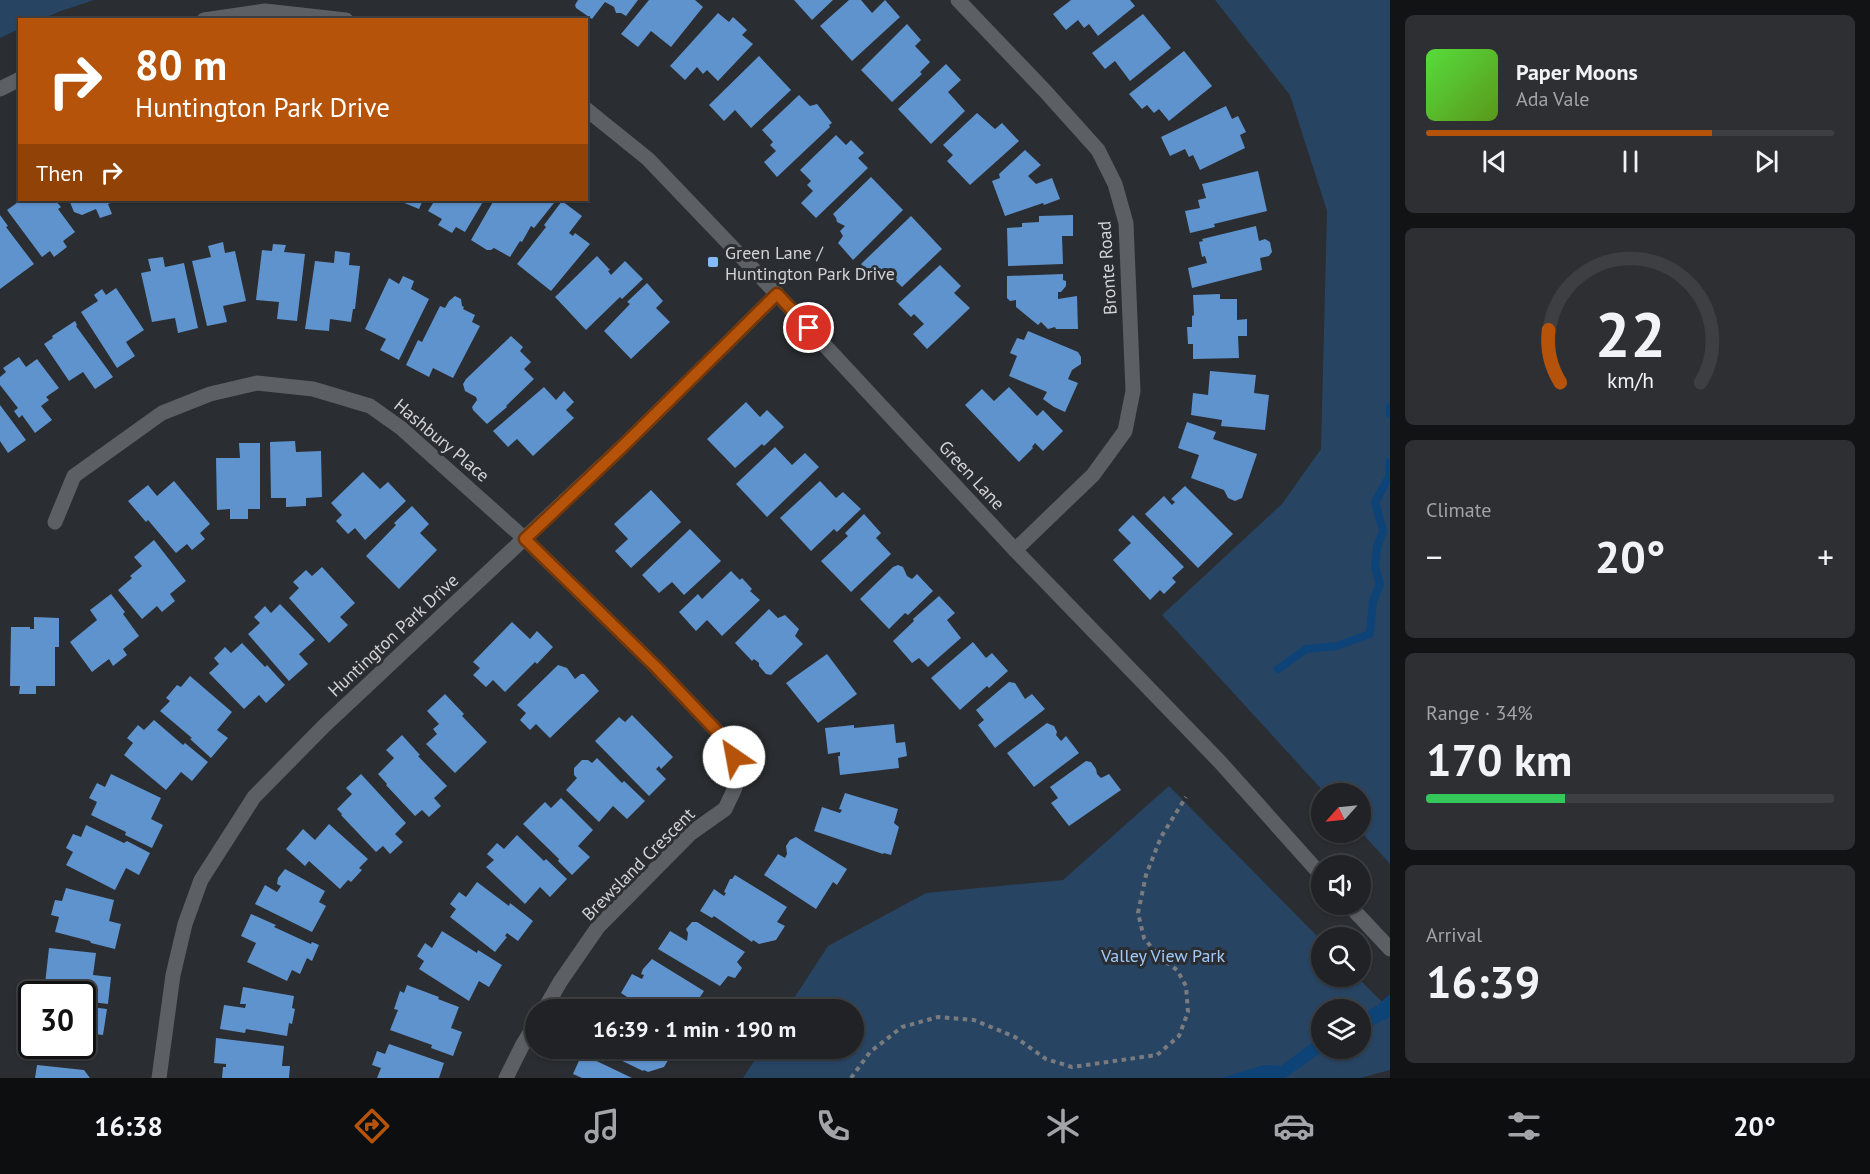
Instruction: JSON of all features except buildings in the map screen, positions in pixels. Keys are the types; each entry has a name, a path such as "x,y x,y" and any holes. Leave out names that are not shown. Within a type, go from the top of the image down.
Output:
{"street":[{"name":"Bronte Road","path":"958,0 1098,150 1115,184 1126,223 1133,391 1125,431 1093,476 1015,550"},
{"path":"217,18 264,11 328,18"},
{"path":"0,89 18,80"},
{"name":"Green Lane","path":"588,111 648,159 1015,550 1220,762 1311,864"},
{"name":"Huntington Park Drive","path":"159,1078 173,975 185,924 201,880 254,797 333,718 622,447 777,294"},
{"name":"Hashbury Place","path":"55,522 74,476 162,413 210,394 257,383 313,389 370,406 401,428 525,539"},
{"name":"Brewsland Crescent","path":"525,539 656,667 730,745 738,770 735,788 725,809 691,833 598,927 550,999"},
{"path":"1358,915 1390,949"},
{"path":"506,1078 525,1041"}],"path":[{"path":"851,1078 870,1052 902,1027 938,1017 974,1020 1015,1037 1046,1059 1072,1067 1157,1055 1179,1036 1188,1012 1186,986 1177,970 1160,958 1144,938 1138,913 1146,875 1161,837 1186,797"}],"green space":[{"path":"0,0 94,0 44,18 18,18 18,29 0,38"},
{"path":"1215,0 1390,0 1390,864 1371,843 1371,783 1316,783 1162,615 1282,504 1321,449 1327,211 1290,95"},
{"name":"Valley View Park","path":"1169,786 1311,930 1311,987 1367,987 1390,1010 1390,1070 1360,1078 743,1078 755,1059 864,1059 864,999 794,999 828,946 926,893 1063,880"}],"shaded area":[{"path":"1390,994 1390,1017 1371,1026 1371,1009"},
{"path":"1311,1044 1312,1059 1285,1078 1221,1078 1264,1065 1281,1066"}],"waterway":[{"path":"1390,407 1390,414"},
{"path":"1278,669 1306,649 1337,646 1370,634 1373,601 1380,584 1375,567 1377,547 1383,531 1375,502 1389,477 1390,462"}],"place":[{"name":"Green Lane / Huntington Park Drive","path":"713,262"}],"route":[{"path":"734,757 730,745 656,667 525,539 777,294 809,328"}]}
